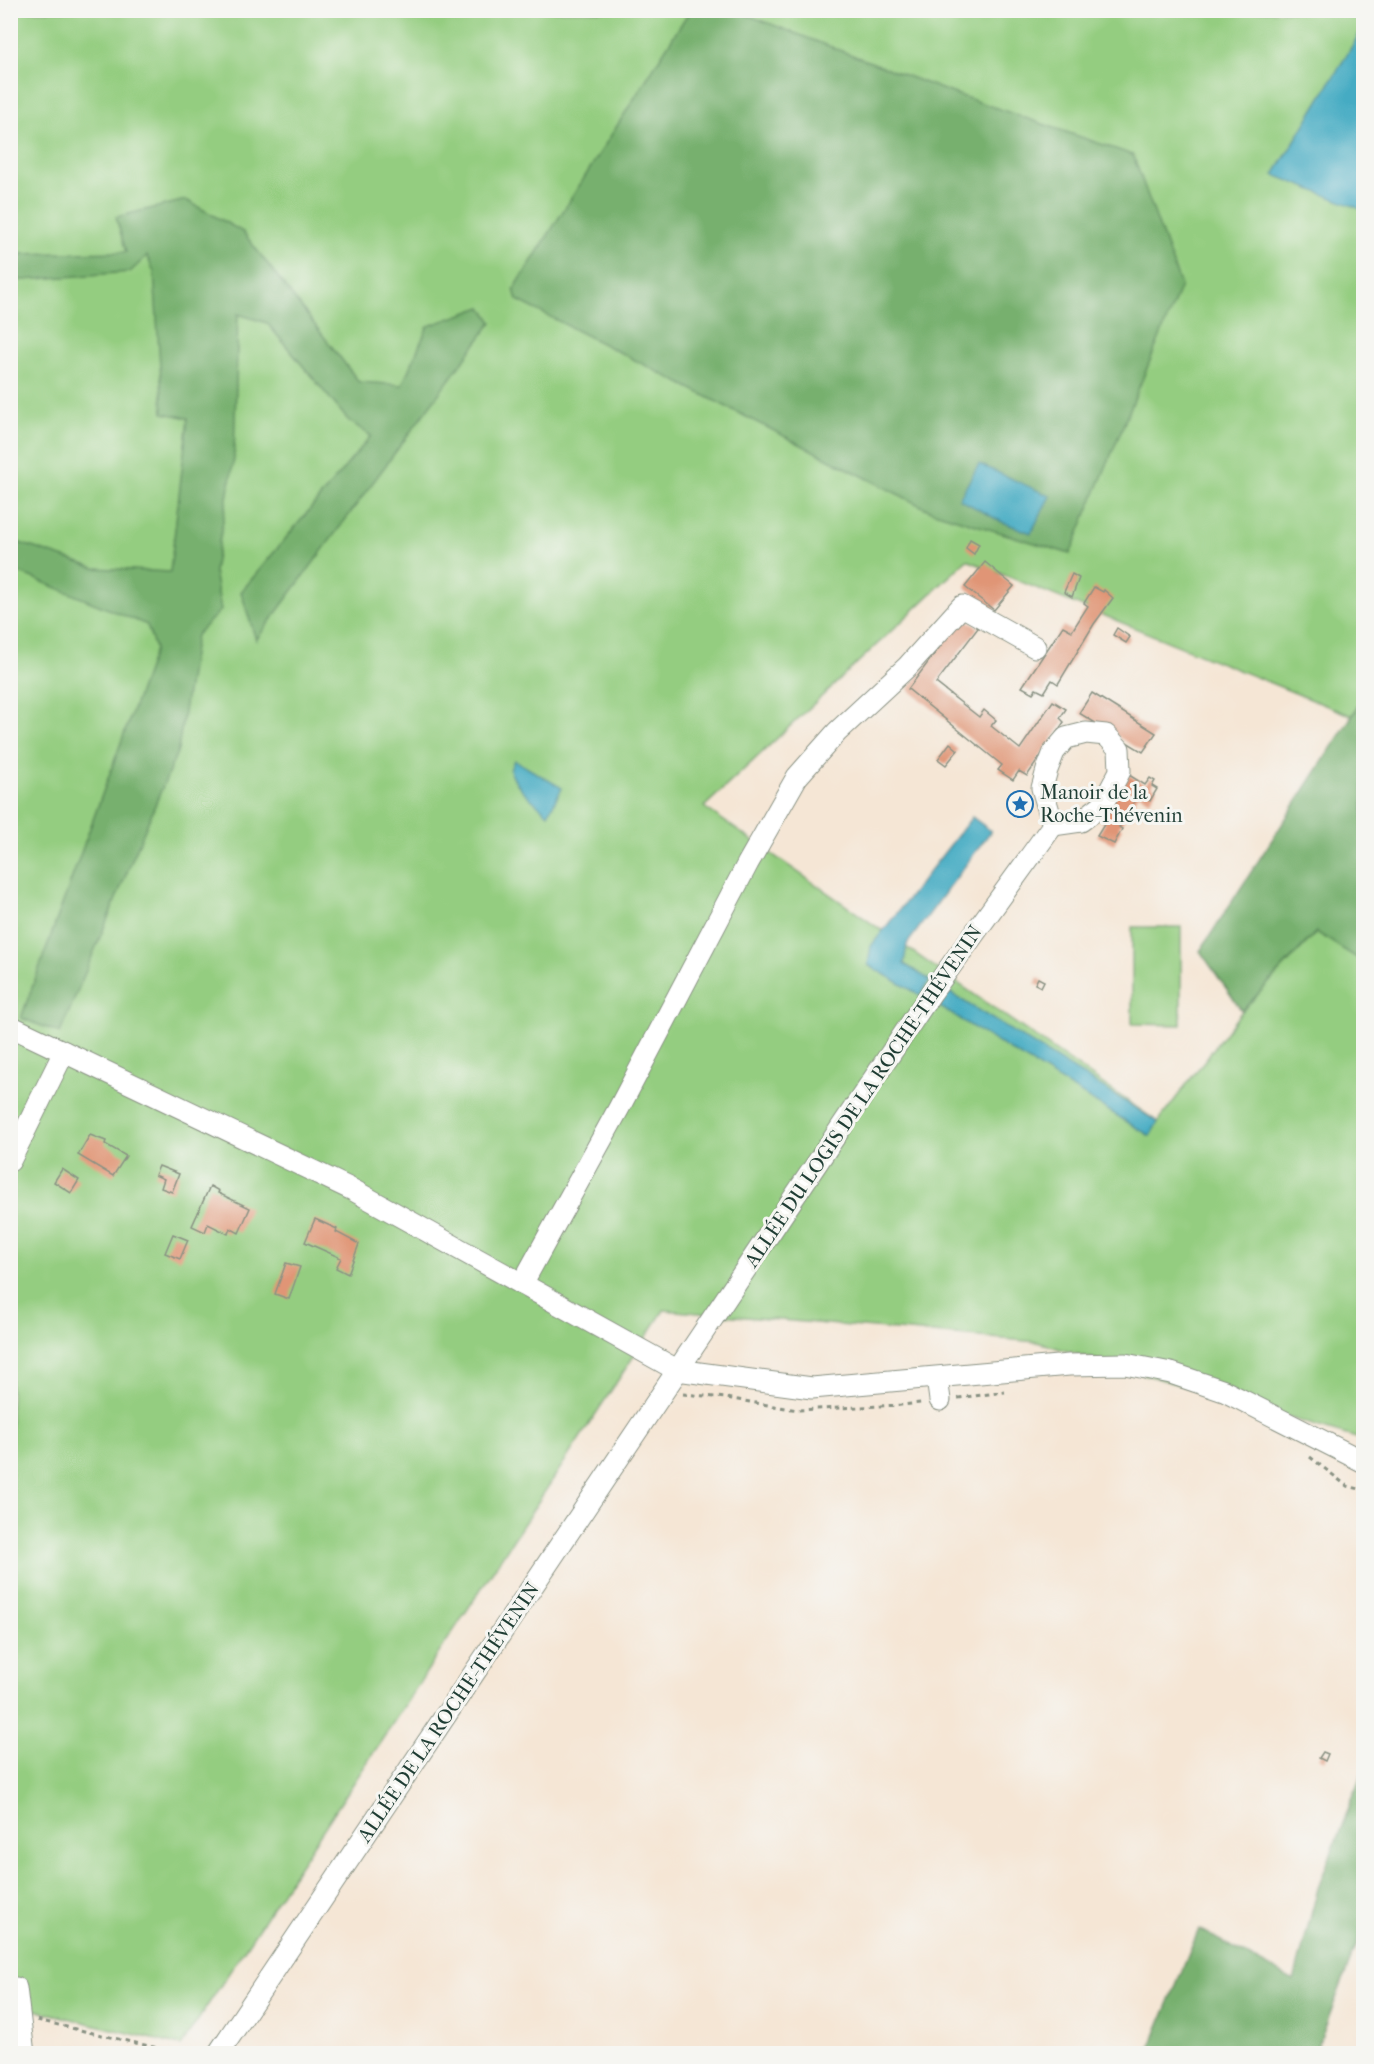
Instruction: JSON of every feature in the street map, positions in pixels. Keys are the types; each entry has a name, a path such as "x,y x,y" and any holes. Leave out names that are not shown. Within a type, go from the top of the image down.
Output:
{"street":[{"path":"522,1284 619,1108 748,863 797,777 837,732 907,667 963,606 1035,647"},
{"path":"1086,733 1106,735 1119,750 1120,771 1102,806 1081,821 1053,825 1042,788 1054,752 1066,738 1086,733"},
{"name":"ALLÉE DU LOGIS DE LA ROCHE-THÉVENIN","path":"677,1370 932,992 1053,825"},
{"path":"10,1026 353,1190 677,1370 812,1388 1069,1365 1125,1364 1172,1373 1224,1391 1364,1462"},
{"path":"10,1161 63,1052"},
{"name":"ALLÉE DE LA ROCHE-THÉVENIN","path":"218,2054 677,1370"},
{"path":"937,1377 940,1400"},
{"path":"16,1988 24,2054"}],"path":[{"path":"664,1389 678,1394 726,1398 798,1410 901,1405 1010,1391"},
{"path":"1304,1454 1347,1486 1364,1490"},
{"path":"21,2016 183,2054"}],"green space":[{"path":"690,10 737,11 944,90 1133,155 1181,286 1070,554 931,511 517,300 514,289"},
{"path":"11,11 1363,11 1364,694 1352,716 967,560 704,807 1158,1122 1242,1011 1317,932 1363,960 1363,1440 1037,1342 664,1310 181,2046 27,2008 11,1985"},
{"path":"186,200 243,232 359,382 402,385 428,326 482,307 492,322 256,640 241,592 371,436 348,420 267,323 238,314 234,459 214,571 221,610 196,635 178,750 60,1033 21,1018 155,649 147,625 11,569 11,540 95,568 170,572 188,418 163,413 154,272 147,256 130,272 11,281 11,254 126,252 116,217"},
{"path":"1363,699 1363,962 1316,932 1242,1011 1200,951"},
{"path":"1132,927 1181,927 1181,1025 1132,1024"},
{"path":"1362,1773 1363,1928 1315,2053 1148,2053 1199,1929 1294,1981 1318,1888"}],"water":[{"path":"1363,28 1363,210 1274,175"},
{"path":"979,464 1050,496 1031,533 1002,522 959,499"},
{"path":"514,760 562,788 548,814 516,782 510,770"},
{"path":"972,817 991,831 907,944 904,964 930,980 920,995 868,965 871,946"},
{"path":"944,989 1158,1122 1150,1136 935,1004"}],"building":[{"path":"970,539 979,544 974,554 966,548"},
{"path":"985,562 1014,586 994,610 965,587"},
{"path":"1072,574 1079,578 1072,597 1064,592"},
{"path":"1094,587 1103,592 1104,590 1113,598 1094,624 1058,684 1052,680 1044,693 1036,689 1033,693 1022,687 1063,626 1072,631 1088,606 1084,603"},
{"path":"963,616 978,628 936,683 979,717 984,710 996,720 991,726 1020,749 1053,701 1066,709 1060,718 1064,722 1027,776 1019,771 1013,780 998,770 1002,765 908,689"},
{"path":"1117,628 1130,637 1126,643 1113,635"},
{"path":"1092,693 1156,733 1143,752 1079,713"},
{"path":"950,743 958,750 946,765 938,759"},
{"path":"1129,775 1145,785 1150,778 1155,781 1152,786 1157,789 1150,801 1139,794 1119,827 1122,829 1114,844 1097,836 1105,823 1099,820"},
{"path":"1038,978 1044,981 1041,987 1035,984"},
{"path":"90,1135 106,1141 105,1144 126,1156 113,1176 78,1155"},
{"path":"159,1166 179,1174 172,1192 161,1188 164,1179 155,1175"},
{"path":"62,1169 79,1180 71,1193 54,1182"},
{"path":"210,1186 219,1191 218,1193 250,1208 239,1233 230,1228 228,1234 208,1224 205,1232 192,1226"},
{"path":"315,1219 337,1229 336,1232 359,1244 348,1274 336,1268 341,1258 305,1242"},
{"path":"173,1234 188,1240 180,1259 165,1253"},
{"path":"286,1263 300,1267 289,1299 275,1294"},
{"path":"1323,1752 1328,1754 1325,1761 1319,1758"}],"place":[{"name":"Manoir de la Roche-Thévenin","path":"1020,804"}]}
